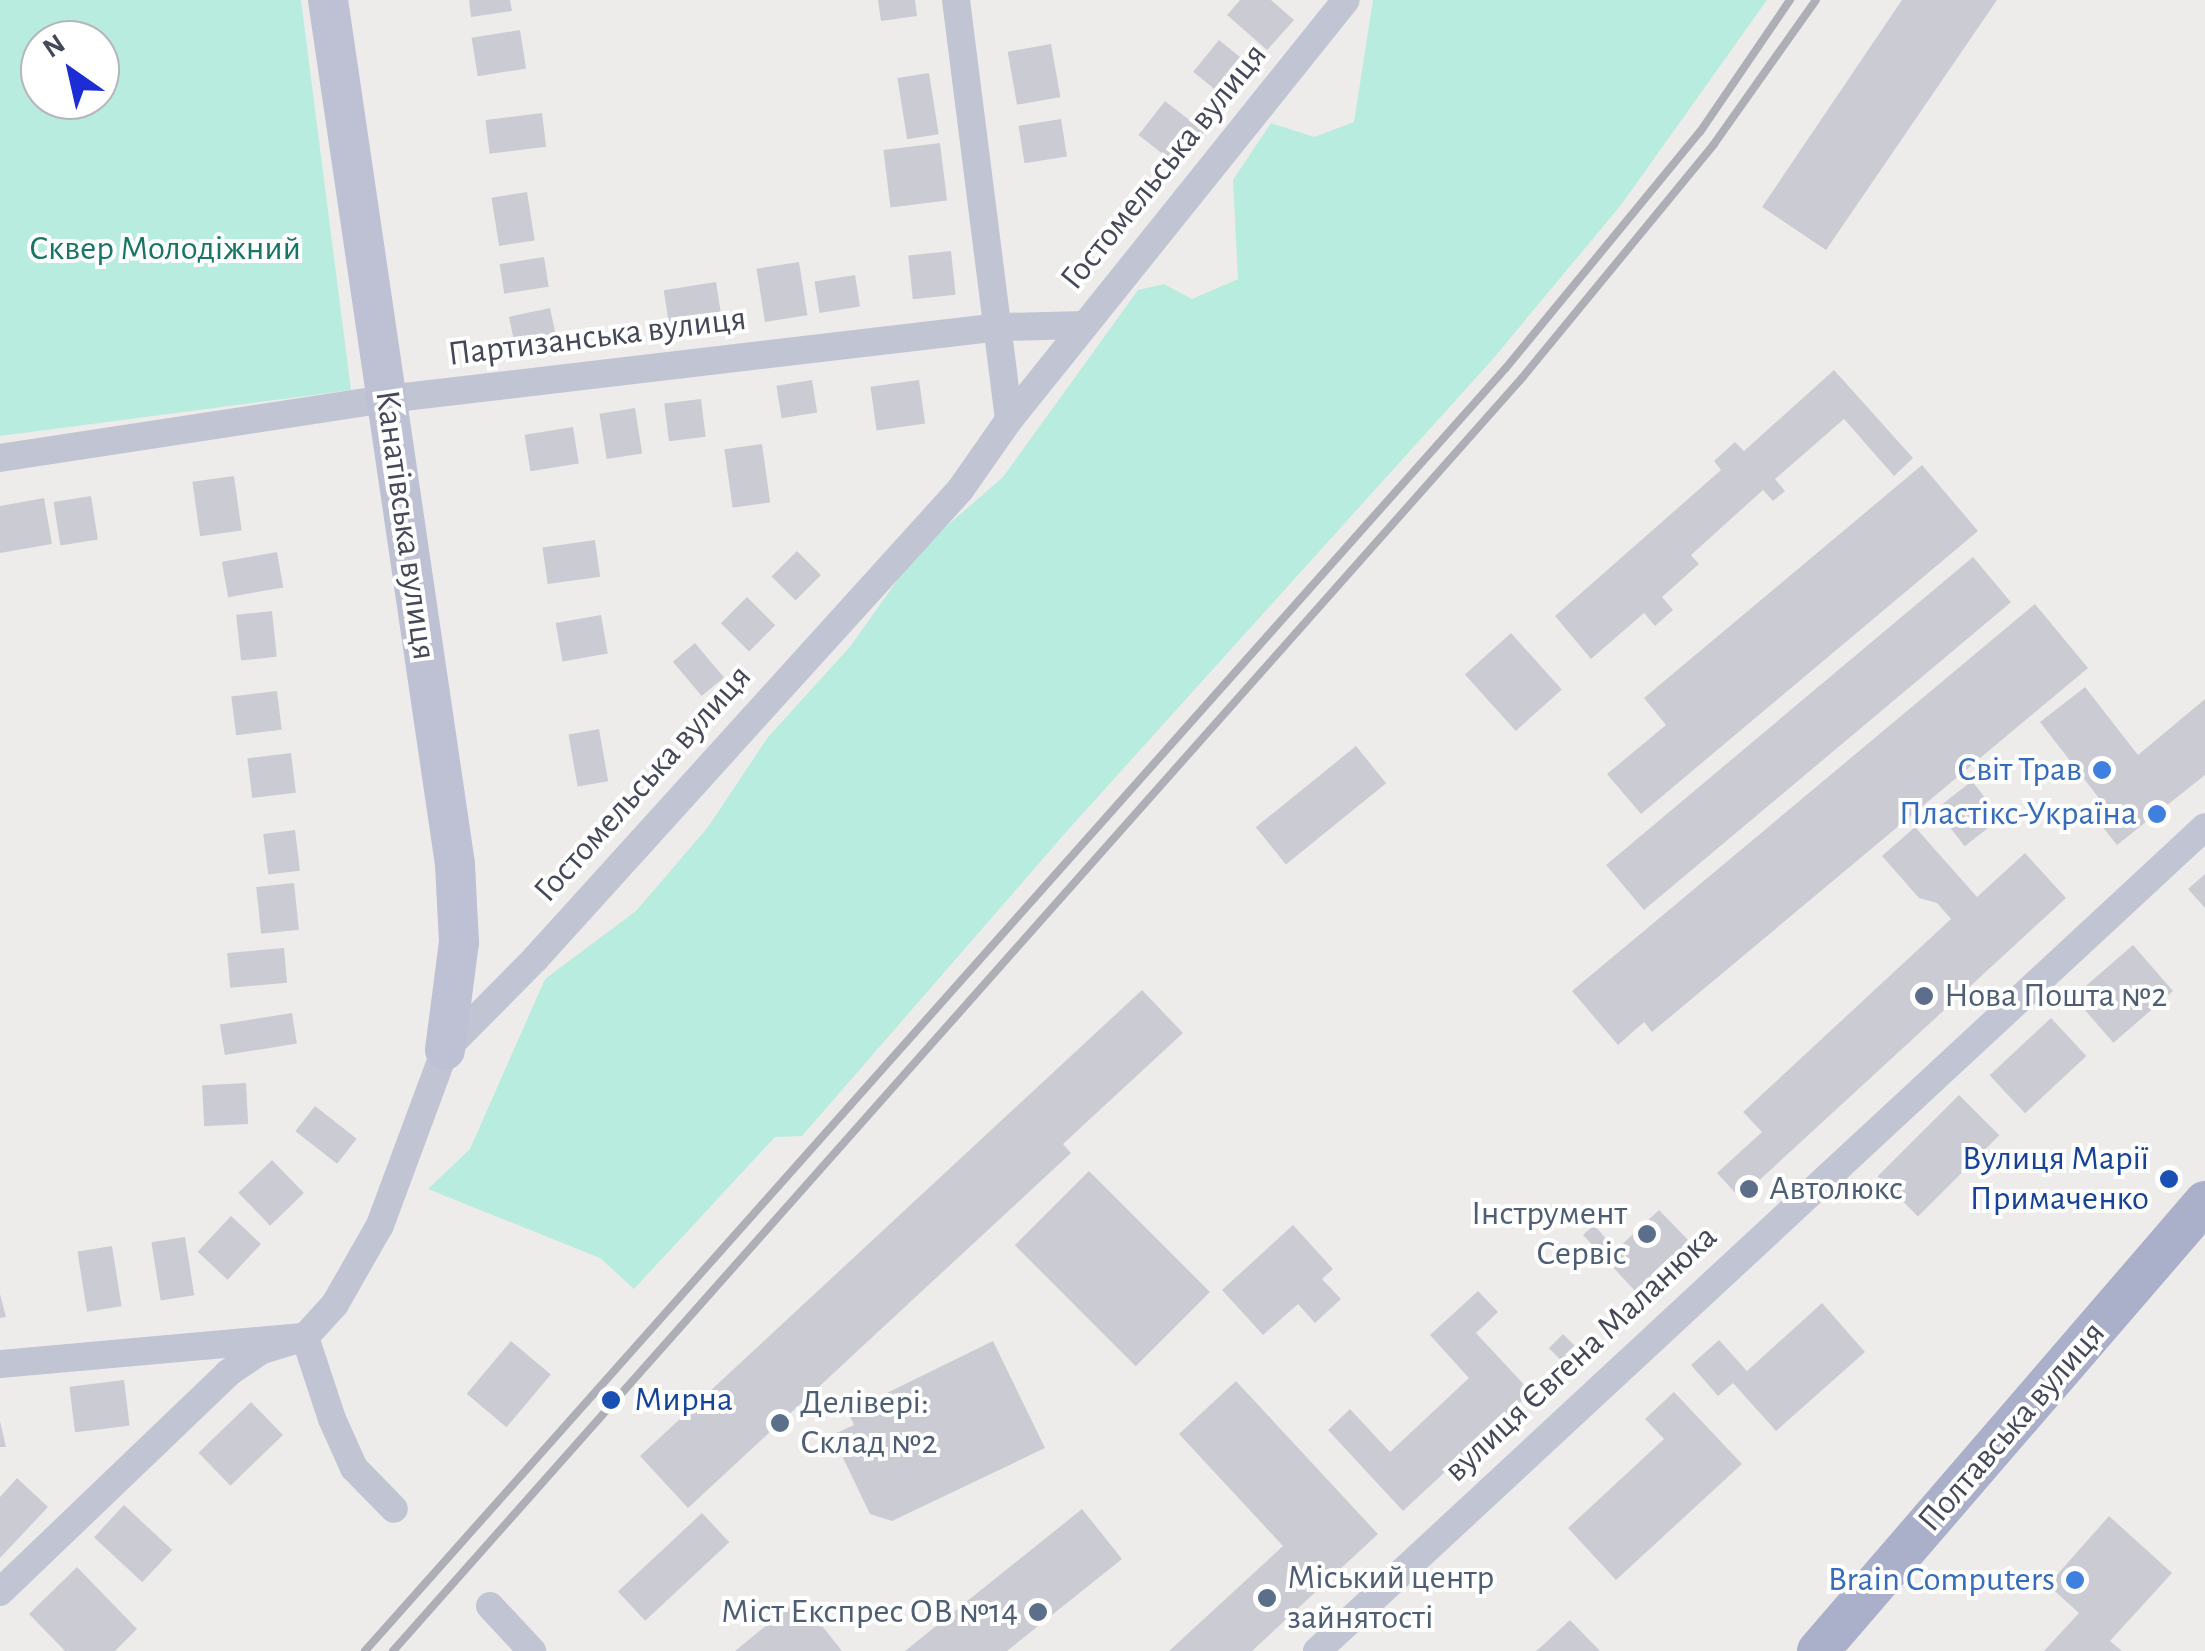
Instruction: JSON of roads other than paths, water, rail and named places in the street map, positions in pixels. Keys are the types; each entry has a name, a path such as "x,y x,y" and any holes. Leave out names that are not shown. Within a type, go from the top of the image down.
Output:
{"main road":[{"name":"Полтавська вулиця","path":"1818,1651 2205,1202"}],"street":[{"name":"Канатівська вулиця","path":"328,0 455,864 459,942 445,1050"},
{"path":"956,0 1009,420"},
{"name":"Гостомельська вулиця","path":"305,1337 335,1304 380,1225 445,1050 535,959 960,490 1009,420 1346,0"},
{"name":"Партизанська вулиця","path":"0,458 387,399 1000,327 1085,325"},
{"name":"вулиця Євгена Маланюка","path":"1316,1651 2205,827"},
{"path":"0,1364 305,1337"},
{"path":"305,1337 332,1419 354,1468 394,1508"},
{"path":"0,1592 228,1373 262,1350 305,1337"},
{"path":"490,1606 532,1651"}],"railway":[{"path":"365,1651 1505,369 1700,132 1790,0"},
{"path":"393,1651 1522,378 1714,144 1816,0"}],"place":[{"name":"Світ Трав","path":"2102,770"},
{"name":"Пластікс-Україна","path":"2157,814"},
{"name":"Нова Пошта №2","path":"1924,996"},
{"name":"Вулиця Марії Примаченко","path":"2169,1179"},
{"name":"Автолюкс","path":"1749,1189"},
{"name":"Інструмент Сервіс","path":"1647,1234"},
{"name":"Мирна","path":"611,1400"},
{"name":"Делівері: Склад №2","path":"780,1423"},
{"name":"Brain Computers","path":"2075,1580"},
{"name":"Міський центр зайнятості","path":"1267,1598"},
{"name":"Міст Експрес ОВ №14","path":"1038,1612"}],"park label":[{"name":"Сквер Молодіжний","path":"165,249"}]}
